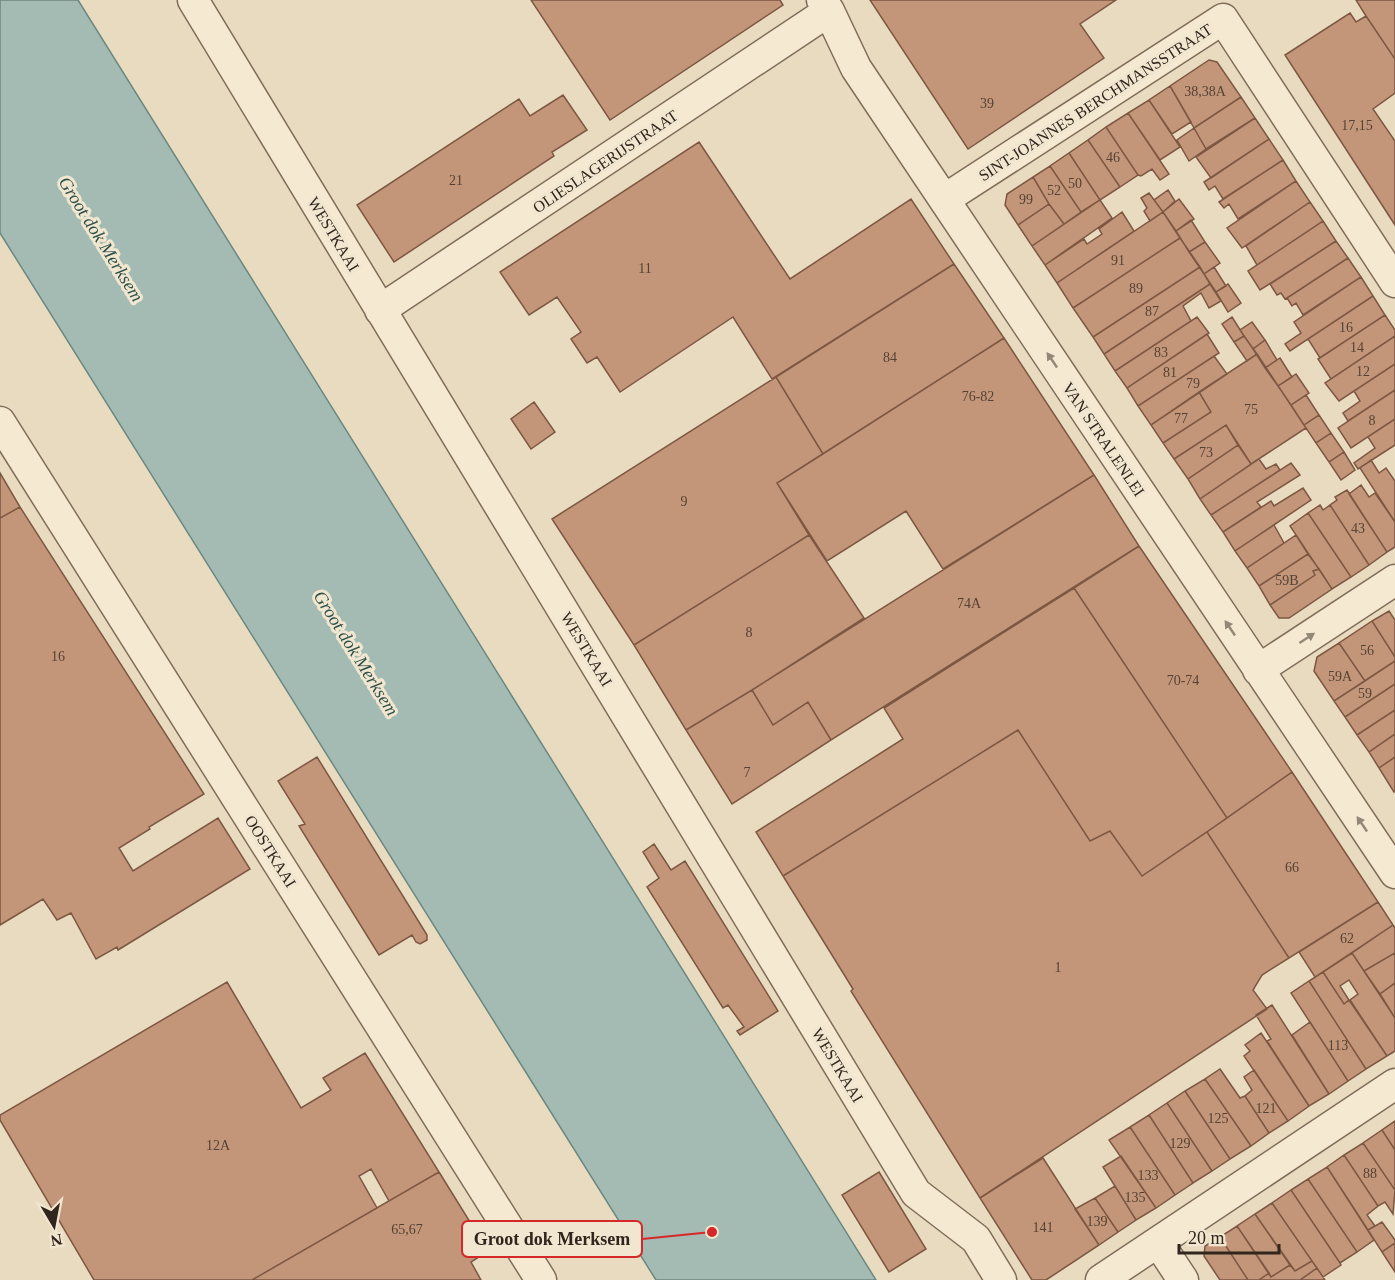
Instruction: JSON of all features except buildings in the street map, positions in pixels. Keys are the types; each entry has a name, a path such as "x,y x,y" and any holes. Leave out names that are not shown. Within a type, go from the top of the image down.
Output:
{"street":[{"name":"WESTKAAI","path":"193,0 916,1193 976,1239 1001,1280"},
{"name":"OLIESLAGERIJSTRAAT","path":"380,310 826,5"},
{"name":"VAN STRALENLEI","path":"826,5 856,68 1395,873"},
{"name":"SINT-JOANNES BERCHMANSSTRAAT","path":"945,199 1223,19 1395,281"},
{"name":"OOSTKAAI","path":"0,422 541,1280"},
{"path":"1258,670 1395,580"},
{"path":"1101,1280 1395,1084"},
{"path":"1158,1242 1183,1280"}],"water":[{"path":"0,0 78,0 876,1280 656,1280 0,233"}],"place":[{"name":"Groot dok Merksem","path":"712,1232"}]}
